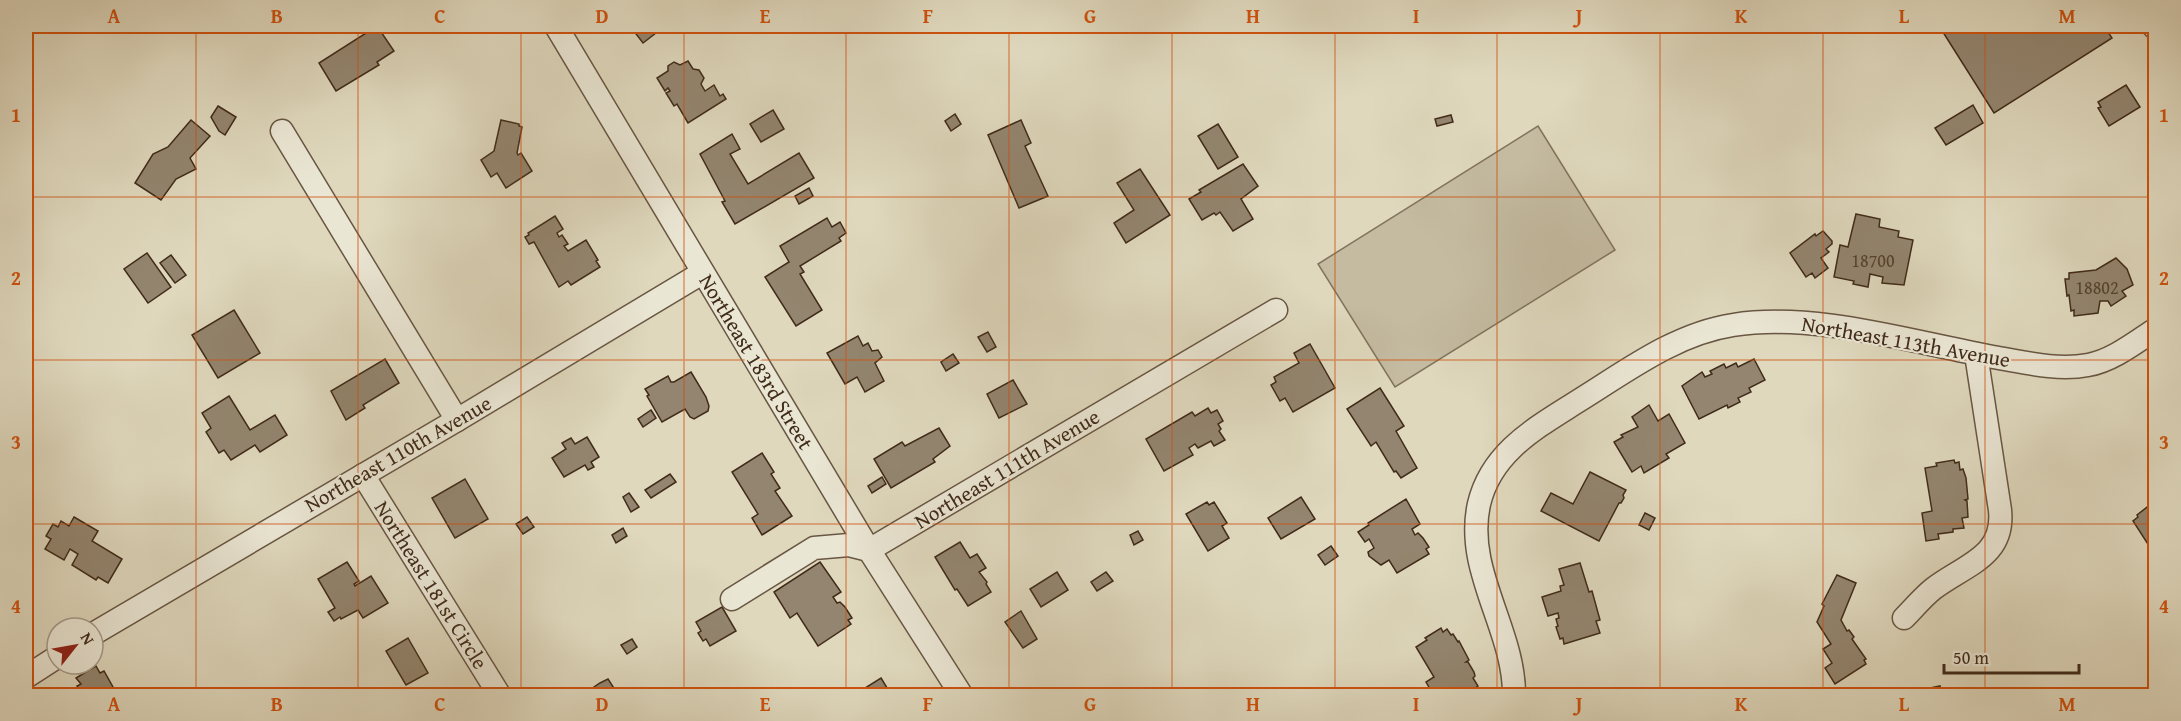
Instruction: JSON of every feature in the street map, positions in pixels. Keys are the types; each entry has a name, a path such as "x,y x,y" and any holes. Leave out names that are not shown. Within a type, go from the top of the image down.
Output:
{"street":[{"name":"Northeast 183rd Street","path":"556,26 869,550 962,696"},
{"path":"282,131 457,420"},
{"name":"Northeast 110th Avenue","path":"105,627 702,273"},
{"name":"Northeast 111th Avenue","path":"869,550 1276,309"},
{"name":"Northeast 113th Avenue","path":"1514,696 1510,657 1481,567 1477,533 1479,504 1490,476 1505,454 1525,435 1658,352 1690,337 1729,326 1783,321 1815,323 1976,354 2053,366 2089,365 2113,355 2156,329"},
{"path":"1904,618 1932,590 1988,553 2000,531 2000,510 1976,354"},
{"name":"Northeast 181st Circle","path":"363,475 500,696"},
{"path":"732,599 814,548 849,545 869,550"},
{"path":"26,659 45,658"},
{"path":"26,677 45,665"}],"shaded area":[{"path":"1538,126 1615,250 1395,387 1318,264"}],"building":[{"path":"377,26 394,51 377,62 379,65 336,91 319,63"},
{"path":"630,26 665,26 643,43"},
{"path":"1947,26 2104,26 2112,38 1994,113 1941,29"},
{"path":"688,61 693,69 699,70 704,78 701,84 705,91 714,85 720,96 723,94 726,99 688,123 677,104 674,106 666,93 670,91 668,88 665,91 657,78 668,71 668,66 674,62 680,65"},
{"path":"2126,85 2140,107 2109,126 2098,108 2101,107 2098,102"},
{"path":"1973,105 1983,123 1946,145 1935,128"},
{"path":"218,106 236,117 225,135 219,131 211,117"},
{"path":"773,110 784,129 761,142 750,124"},
{"path":"955,114 961,124 951,131 945,121"},
{"path":"1451,115 1453,122 1437,126 1435,119"},
{"path":"191,120 210,136 190,158 196,169 176,179 161,200 135,183 153,154 168,147"},
{"path":"501,120 519,124 522,127 517,153 518,155 521,153 532,171 506,188 497,173 491,177 481,160 494,151"},
{"path":"1021,120 1031,143 1025,146 1048,196 1019,208 988,135"},
{"path":"1218,124 1238,157 1218,169 1198,136"},
{"path":"732,134 740,149 730,154 748,184 799,153 814,178 735,224 700,154"},
{"path":"1243,164 1258,186 1241,199 1253,219 1233,231 1220,212 1202,220 1189,199 1201,192 1199,190"},
{"path":"1140,169 1170,215 1126,243 1114,223 1134,210 1117,183"},
{"path":"809,188 813,196 799,204 795,196"},
{"path":"1856,214 1880,219 1879,227 1899,231 1898,237 1913,240 1904,285 1882,283 1883,277 1870,274 1868,287 1853,284 1854,281 1834,277 1840,245 1848,247"},
{"path":"555,216 563,229 557,233 559,237 562,235 568,244 564,246 568,251 586,240 600,267 571,285 568,281 559,287 534,242 529,244 525,237"},
{"path":"827,218 832,227 840,222 846,233 839,238 841,241 800,266 804,272 800,274 822,310 796,326 765,277 789,262 780,246"},
{"path":"1823,231 1832,241 1826,249 1829,252 1821,258 1828,268 1815,278 1812,273 1806,277 1790,253 1815,234 1816,236"},
{"path":"147,253 171,287 148,303 124,269"},
{"path":"171,255 186,275 175,283 160,263"},
{"path":"2116,258 2127,269 2133,285 2122,291 2126,296 2111,306 2108,301 2100,301 2098,313 2074,316 2069,295 2067,296 2065,279 2069,279 2069,273 2096,270"},
{"path":"234,310 260,353 218,378 192,335"},
{"path":"988,332 996,347 987,352 978,337"},
{"path":"858,336 863,346 868,343 872,351 878,350 882,357 875,363 884,381 865,392 857,377 845,384 827,353"},
{"path":"1310,344 1335,388 1293,412 1285,398 1280,401 1271,385 1276,382 1274,377 1299,363 1294,353"},
{"path":"953,354 959,363 946,371 941,362"},
{"path":"385,359 399,383 363,405 365,408 346,420 331,391"},
{"path":"1754,359 1765,380 1749,388 1751,392 1738,398 1740,402 1728,408 1727,405 1699,419 1682,386 1702,372 1705,377 1712,374 1710,371 1724,364 1726,368 1736,363 1738,367"},
{"path":"691,372 706,397 708,411 694,419 685,409 662,422 645,389 668,376 671,382 674,382"},
{"path":"1013,380 1027,404 999,418 987,394"},
{"path":"1380,388 1404,426 1396,431 1417,468 1401,478 1396,471 1394,472 1376,442 1371,446 1347,409"},
{"path":"229,396 250,430 275,415 287,435 260,452 255,445 231,460 224,450 219,453 206,432 211,428 202,413"},
{"path":"1649,405 1658,421 1669,414 1685,443 1666,454 1669,458 1644,473 1641,466 1632,472 1614,442 1623,437 1621,435 1638,427 1632,417"},
{"path":"1208,408 1211,413 1217,410 1223,421 1218,424 1221,429 1219,431 1225,440 1214,446 1211,441 1198,448 1195,444 1189,448 1193,455 1164,471 1146,439 1192,412 1195,416"},
{"path":"651,410 656,418 643,427 638,419"},
{"path":"939,428 950,446 933,459 935,462 891,488 874,459 902,442 905,446"},
{"path":"587,437 599,457 591,462 594,467 588,470 585,465 564,477 552,458 566,449 562,443 571,438 575,444"},
{"path":"762,453 774,472 771,474 780,488 775,491 792,516 762,535 752,518 758,514 732,472"},
{"path":"1954,460 1955,463 1959,462 1960,470 1963,469 1966,478 1968,499 1965,500 1968,517 1962,518 1964,528 1938,534 1939,539 1926,541 1922,513 1932,511 1925,468 1937,466 1936,463"},
{"path":"1590,472 1626,490 1624,498 1619,503 1599,541 1541,511 1551,493 1573,504"},
{"path":"670,474 676,482 651,498 645,490"},
{"path":"882,477 886,484 872,493 868,486"},
{"path":"465,479 488,519 455,538 432,498"},
{"path":"629,493 639,507 631,512 623,497"},
{"path":"1301,497 1315,519 1281,539 1268,518"},
{"path":"1406,499 1420,524 1412,529 1415,535 1418,533 1423,538 1429,547 1426,549 1429,554 1397,573 1389,560 1381,565 1369,556 1368,552 1374,548 1369,539 1365,542 1358,532"},
{"path":"1207,502 1209,505 1214,502 1227,523 1222,526 1229,538 1208,551 1186,514"},
{"path":"2151,504 2156,509 2156,550 2153,552 2133,521"},
{"path":"1645,513 1655,518 1649,530 1639,525"},
{"path":"74,517 98,531 92,541 122,559 108,583 98,577 96,580 72,565 78,554 70,549 64,560 45,549 51,539 46,536 53,524 58,527 61,521 69,526"},
{"path":"527,517 534,527 523,534 516,524"},
{"path":"623,528 627,536 616,543 612,535"},
{"path":"1138,531 1143,540 1134,545 1130,535"},
{"path":"960,542 970,558 977,554 986,568 979,572 991,592 968,606 957,589 955,590 935,557"},
{"path":"1331,546 1338,556 1325,565 1318,555"},
{"path":"347,562 359,581 354,584 355,586 371,576 388,603 363,618 358,610 334,621 328,612 335,608 318,579"},
{"path":"820,562 841,592 833,597 837,603 840,602 845,607 852,618 848,620 851,624 818,646 797,613 790,618 774,592"},
{"path":"1580,563 1589,592 1592,591 1600,620 1596,621 1600,633 1564,644 1556,627 1558,626 1556,619 1559,618 1558,613 1548,616 1542,597 1561,591 1560,586 1564,585 1559,569"},
{"path":"1057,572 1068,590 1041,607 1030,589"},
{"path":"1106,572 1113,581 1097,591 1091,582"},
{"path":"1837,575 1856,583 1841,620 1847,631 1849,630 1854,637 1852,639 1866,659 1864,660 1866,664 1835,684 1825,668 1832,663 1823,649 1831,644 1817,622 1824,606 1822,604"},
{"path":"722,607 736,631 710,646 706,639 703,641 698,633 701,631 696,622"},
{"path":"1021,611 1037,639 1023,648 1005,622"},
{"path":"1441,628 1443,632 1447,629 1459,641 1469,660 1466,662 1474,672 1473,678 1478,686 1466,696 1434,696 1426,682 1434,677 1416,647"},
{"path":"408,638 428,673 406,685 386,651"},
{"path":"632,639 637,647 627,654 621,645"},
{"path":"105,673 118,696 83,696 77,686 81,684 76,678 105,676"},
{"path":"881,678 892,696 858,696 857,693"},
{"path":"608,679 619,696 581,696 600,683"},
{"path":"1940,686 1942,696 1912,696 1921,690"}]}
